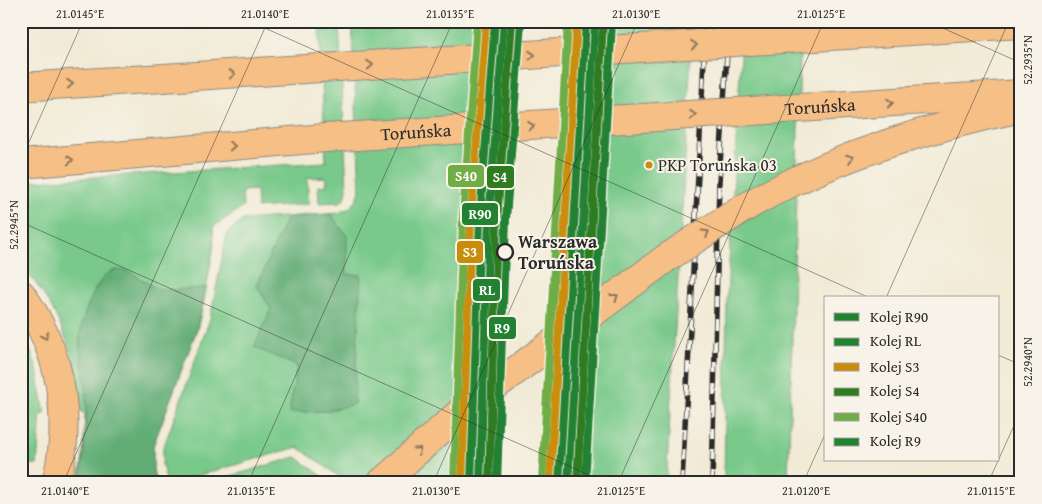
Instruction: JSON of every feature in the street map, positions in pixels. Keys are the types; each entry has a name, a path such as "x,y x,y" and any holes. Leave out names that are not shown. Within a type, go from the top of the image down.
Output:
{"main road":[{"path":"21,88 1021,24"},
{"name":"Toruńska","path":"21,164 325,138 1021,94"},
{"path":"381,483 463,410 665,259 767,195 825,168 875,148 955,124 1021,108"},
{"path":"21,294 46,337 62,395 63,437 57,477"}],"green space":[{"path":"319,21 339,21 347,190 345,198 340,202 319,203 318,186 327,185 326,177 307,178 309,204 257,208 256,190 242,191 243,207 213,227 214,245 197,329 153,446 153,470 156,483 78,483 83,457 85,413 81,412 76,371 64,333 46,298 21,265 21,182 326,162"},
{"path":"352,21 481,21 461,270 456,483 348,483 298,447 167,483 162,465 163,449 210,319 227,233 243,220 338,213 350,207 358,198 360,189"},
{"path":"599,21 693,21 666,483 572,483"},
{"path":"743,21 801,21 788,483 724,483 727,297"},
{"path":"331,214 347,236 347,274 361,275 354,404 326,411 289,413 297,366 254,347 271,309 257,286 287,217"},
{"path":"115,270 128,272 152,286 163,289 206,288 197,329 153,446 153,470 156,483 97,483 80,478 86,411 86,389 80,348 81,329 95,289 108,273"},
{"path":"21,331 36,364 45,414 41,414 37,465 21,461"},
{"path":"296,457 332,483 207,483"}],"railway":[{"path":"682,483 706,21"},
{"path":"712,483 719,182 729,21"}],"rail line":[{"name":"S40","path":"454,482 463,217 477,21"},
{"name":"S3","path":"462,483 471,218 486,21"},
{"name":"R90","path":"471,483 480,218 495,21"},
{"name":"S40","path":"542,482 568,21"},
{"name":"S3","path":"550,482 577,21"},
{"name":"R90","path":"559,483 586,21"},
{"name":"RL","path":"480,483 489,218 504,22"},
{"name":"S4","path":"489,483 497,219 512,22"},
{"name":"RL","path":"568,483 595,22"},
{"name":"S4","path":"577,483 603,22"},
{"name":"R9","path":"497,483 506,219 521,23"},
{"name":"R9","path":"585,483 612,23"}],"place":[{"name":"PKP Toruńska 03","path":"649,165"},
{"name":"Warszawa Toruńska","path":"505,252"}]}
